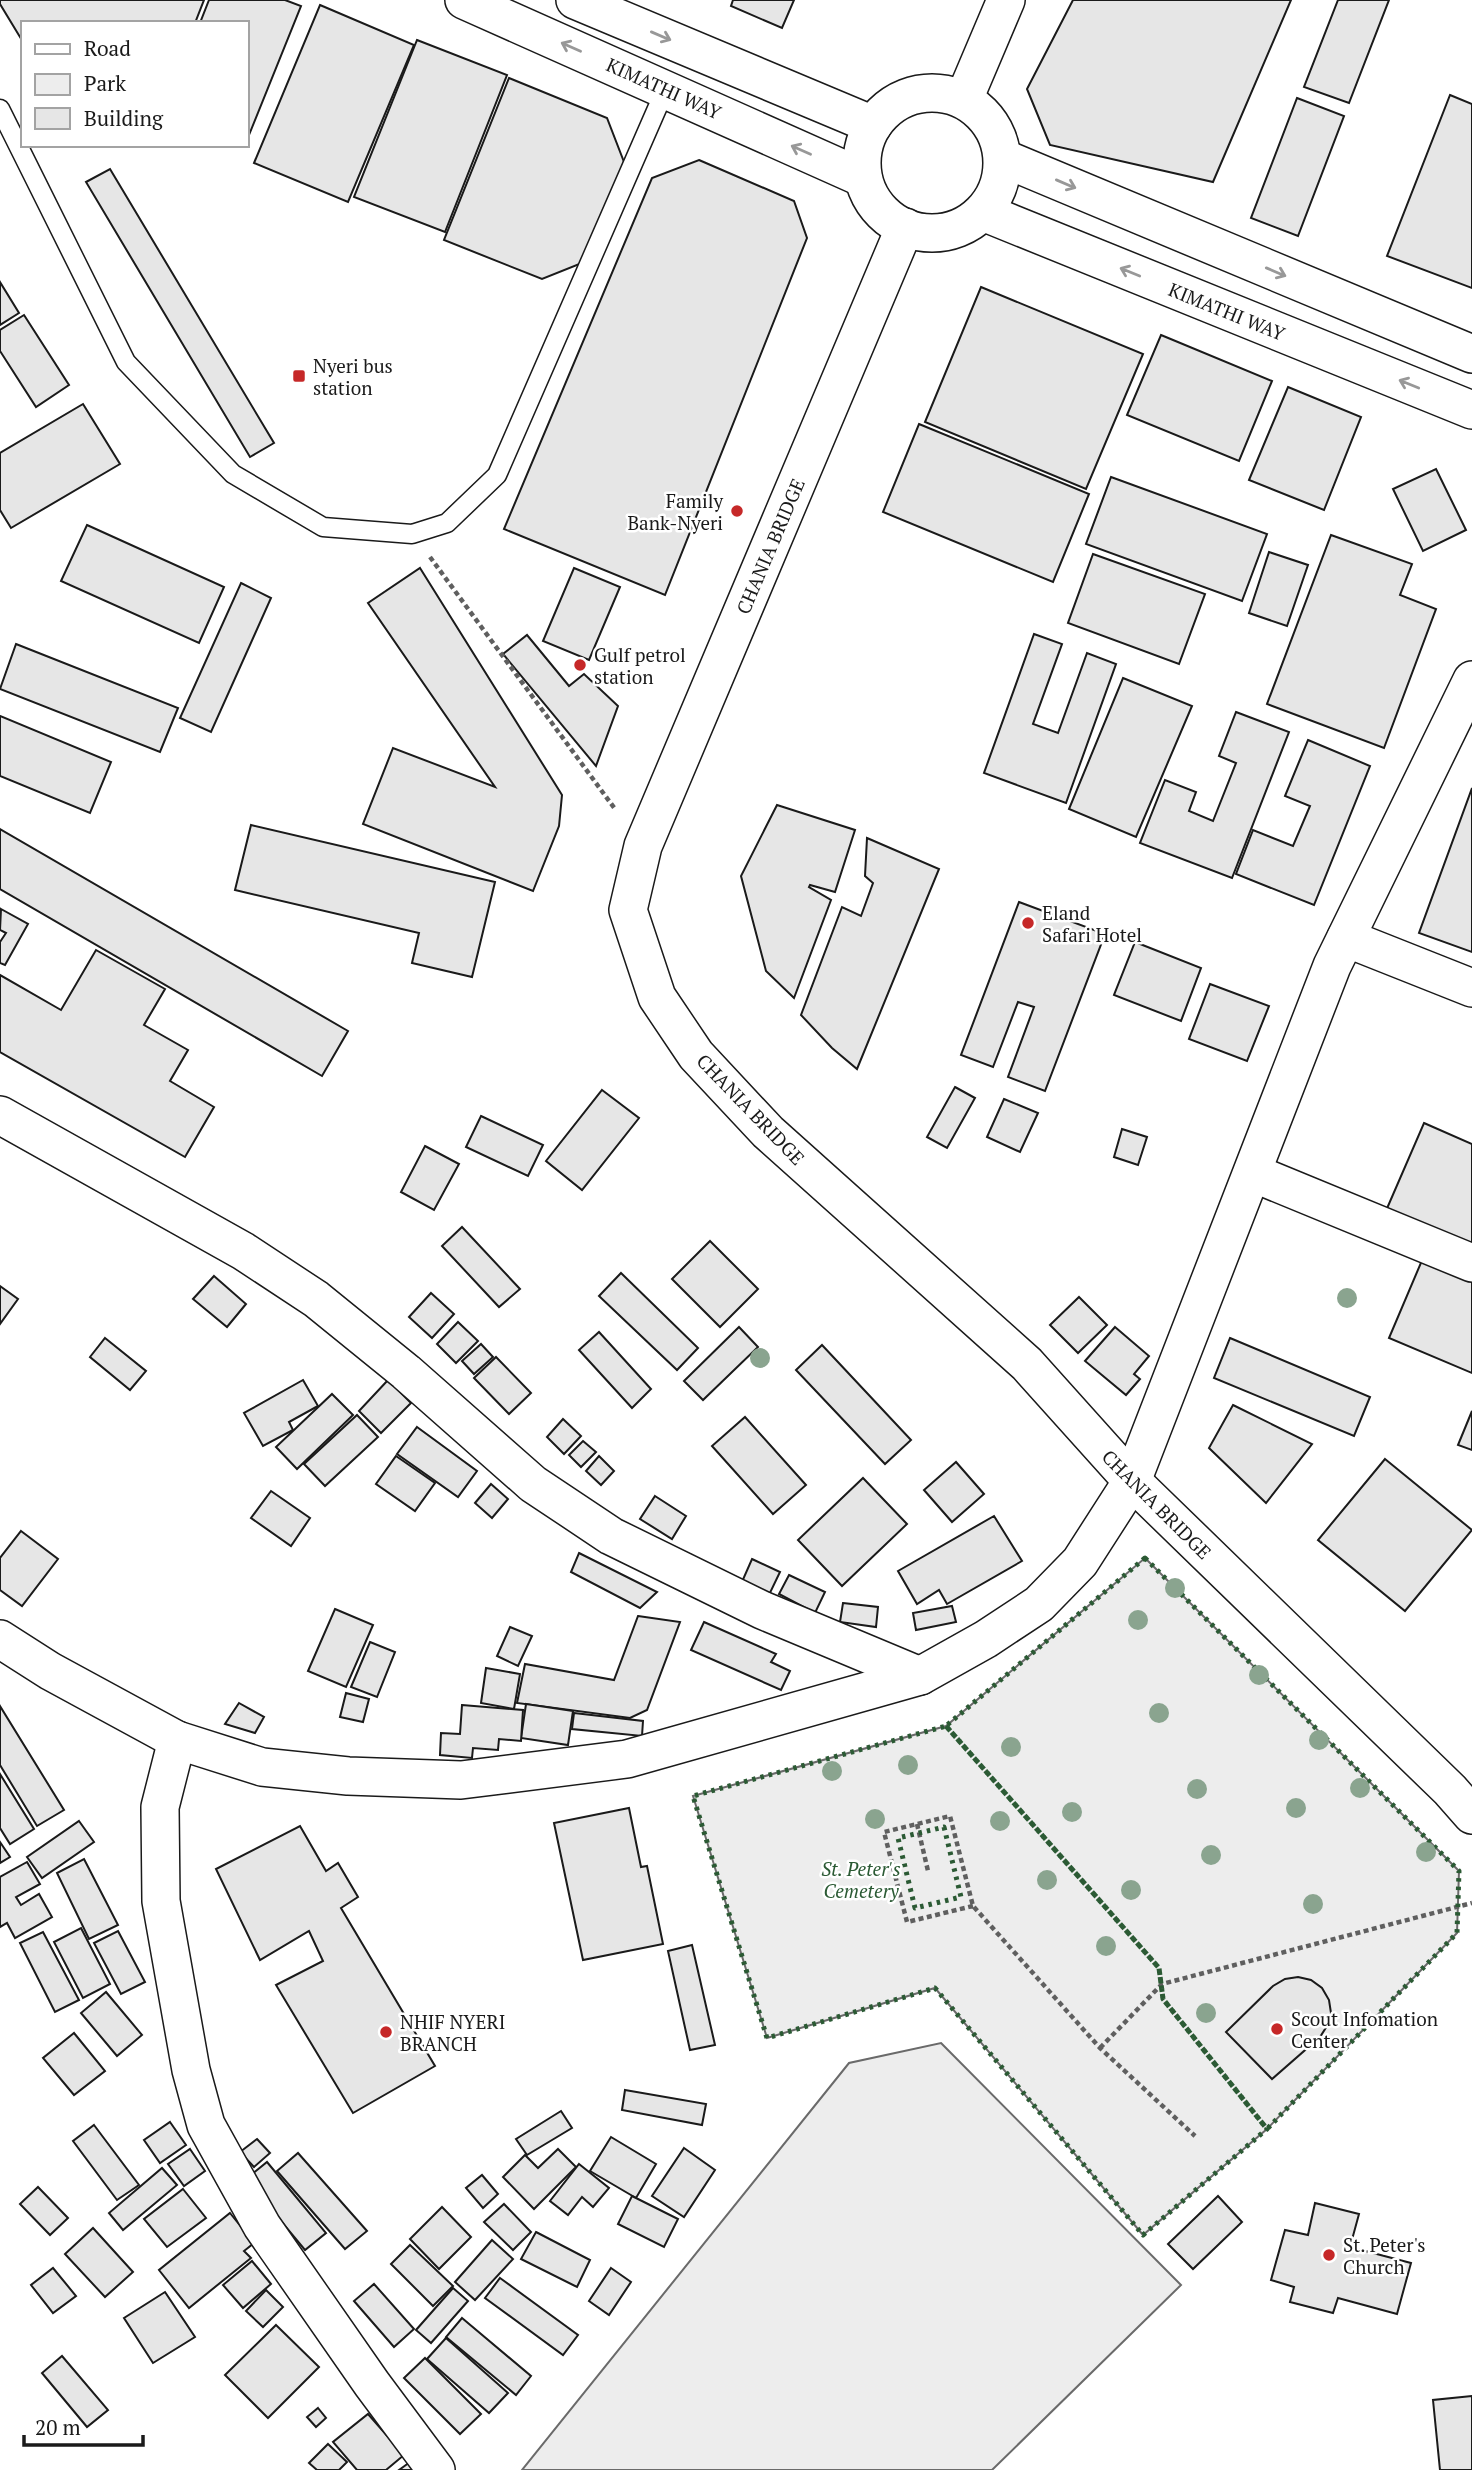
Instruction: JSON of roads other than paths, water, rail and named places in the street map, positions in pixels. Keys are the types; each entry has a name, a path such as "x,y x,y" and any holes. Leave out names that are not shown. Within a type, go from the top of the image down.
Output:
{"street":[{"name":"KIMATHI WAY","path":"464,0 863,178"},
{"path":"575,0 873,125"},
{"path":"964,99 1006,0"},
{"path":"923,93 964,99 991,123 1003,158 998,187 983,212 966,225 925,233 905,228 878,208 863,178 864,141 873,125 886,109 903,99 923,93"},
{"path":"1003,158 1472,354"},
{"name":"KIMATHI WAY","path":"983,212 1472,410"},
{"name":"CHANIA BRIDGE","path":"905,228 643,846 628,909 657,997 696,1055 768,1132 1027,1364 1132,1482 1465,1804"},
{"path":"1,1640 50,1671 177,1741 262,1767 348,1776 461,1780 627,1759 920,1676 986,1639 1039,1604 1080,1562 1132,1482 1332,966 1472,680"},
{"path":"1346,938 1472,988"},
{"path":"0,1115 243,1251 316,1299 407,1372 533,1484 611,1536 762,1610 920,1676"},
{"path":"1252,1173 1472,1263"},
{"path":"177,1741 160,1807 161,1901 191,2070 206,2125 262,2226 372,2384 436,2470"}],"lane":[{"path":"0,109 126,362 233,474 323,527 412,534 447,523 497,475 666,88"}],"place":[{"name":"Nyeri bus station","path":"299,376"},
{"name":"Family Bank-Nyeri","path":"737,511"},
{"name":"Gulf petrol station","path":"580,665"},
{"name":"Eland Safari Hotel","path":"1028,923"},
{"name":"Scout Infomation Center","path":"1277,2029"},
{"name":"NHIF NYERI BRANCH","path":"386,2032"},
{"name":"St. Peter's Church","path":"1329,2255"}],"park label":[{"name":"St. Peter's Cemetery","path":"861,1879"}]}
